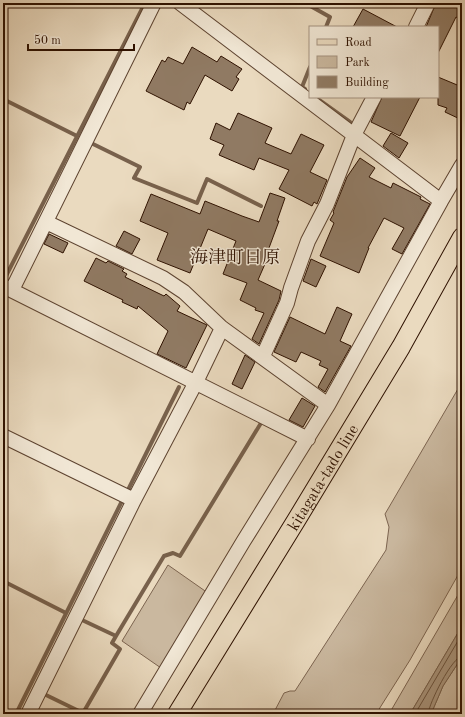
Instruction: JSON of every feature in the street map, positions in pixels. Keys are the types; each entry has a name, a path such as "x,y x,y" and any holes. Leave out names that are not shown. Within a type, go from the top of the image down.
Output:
{"main road":[{"name":"kitagata-tado line","path":"177,714 397,354 462,237"}],"street":[{"path":"154,3 46,222 8,288 308,439"},
{"path":"180,3 441,201"},
{"path":"416,26 428,3"},
{"path":"263,356 287,303 308,241 327,204 354,135 373,98"},
{"path":"140,714 172,663 243,542 328,405 462,165"},
{"path":"46,222 163,278 184,292 222,328 263,356 328,405"},
{"path":"28,714 134,500 196,382 222,328"},
{"path":"3,436 134,500"}],"green space":[{"path":"462,382 462,568 410,660 376,714 273,714 284,693 295,691 386,550 389,527 385,514"},
{"path":"168,565 208,593 161,668 122,641"},
{"path":"462,588 462,626 410,714 389,714"},
{"path":"462,657 461,714 431,714 443,686"}],"water":[{"path":"462,626 462,657 443,686 431,714 410,714"}],"building":[{"path":"436,3 461,3 459,6 462,7 462,20 456,17 439,51 439,26 426,26"},
{"path":"363,9 395,26 354,26"},
{"path":"192,47 217,62 221,56 242,69 236,77 239,79 232,91 205,75 190,104 187,102 184,110 146,91 162,60 165,62 168,57 183,64"},
{"path":"439,77 462,87 462,120 445,112 447,108 438,105"},
{"path":"382,98 419,98 400,136 371,122"},
{"path":"238,113 272,128 265,143 291,154 301,134 324,145 310,172 327,180 317,204 314,202 312,206 279,189 289,170 259,158 254,170 219,155 224,145 210,139 216,123 230,130"},
{"path":"391,133 408,143 399,158 383,146"},
{"path":"360,158 375,168 369,177 391,188 393,183 421,197 420,199 430,204 402,254 392,249 404,228 384,218 368,248 359,273 320,256 334,223 330,220 347,177"},
{"path":"270,193 285,198 277,221 279,221 266,256 268,257 258,280 281,291 279,300 259,344 252,339 264,313 255,310 256,308 240,300 247,283 223,274 236,241 208,229 190,273 157,260 168,233 140,221 151,194 200,214 205,201 259,222"},
{"path":"124,231 140,239 132,254 116,246"},
{"path":"49,234 68,243 63,253 44,244"},
{"path":"96,258 106,263 108,261 124,269 122,271 127,274 125,277 164,296 166,294 180,306 177,311 207,325 186,368 157,354 168,331 138,306 137,309 122,302 123,300 84,281"},
{"path":"311,259 326,266 316,287 303,281"},
{"path":"337,307 352,314 340,341 351,346 325,392 318,387 328,369 319,365 321,361 301,352 296,362 274,352 290,317 325,334"},
{"path":"245,355 255,362 242,389 232,384"},
{"path":"302,398 315,406 303,427 289,420"}],"waterway":[{"path":"6,276 145,3"},
{"path":"305,3 330,17 326,26"},
{"path":"305,89 302,87 309,70"},
{"path":"316,98 350,122"},
{"path":"3,99 77,136"},
{"path":"91,143 140,167 134,178 197,203 207,179 261,206"},
{"path":"124,490 127,492 179,387"},
{"path":"82,620 116,636 164,556 173,553 180,556 261,423"},
{"path":"16,714 121,503"},
{"path":"3,581 66,613"},
{"path":"46,695 83,713 120,649 112,643 116,636"}],"district":[{"name":"海津町日原","path":"235,257"}]}
